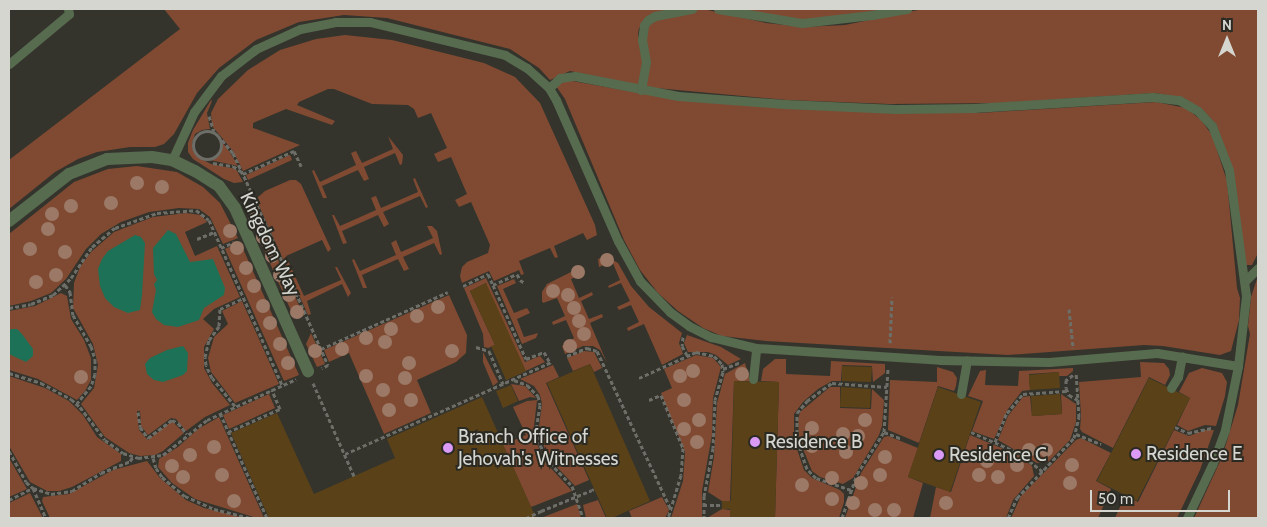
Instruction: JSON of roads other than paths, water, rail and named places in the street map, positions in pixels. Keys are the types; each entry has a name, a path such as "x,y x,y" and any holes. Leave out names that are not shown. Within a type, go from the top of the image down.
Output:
{"street":[{"name":"Kingdom Way","path":"9,221 55,184 83,166 106,159 124,157 172,160 211,180 229,199 244,227 308,372"}],"lane":[{"path":"9,64 69,14 68,9"},
{"path":"641,90 646,62 642,40 644,25 655,16 692,9"},
{"path":"718,9 802,23 834,21 907,9"},
{"path":"172,160 202,100 230,67 272,40 318,24 352,21 370,22 493,51 516,60 549,88 632,270 646,289 670,312 695,329 732,344 755,353 889,356 967,361 1023,362 1075,360 1146,353 1182,356 1238,366"},
{"path":"549,88 566,76 678,96 767,103 896,108 974,108 1153,97 1179,100 1205,117 1218,137 1229,170 1245,281 1245,311 1238,366 1225,430 1212,465 1187,518"},
{"path":"1245,281 1258,269"},
{"path":"754,379 755,353"},
{"path":"1172,388 1178,378 1182,356"},
{"path":"960,394 967,361"}],"place":[{"name":"Residence B","path":"755,442"},
{"name":"Branch Office of Jehovah's Witnesses","path":"448,448"},
{"name":"Residence E","path":"1136,454"},
{"name":"Residence C","path":"939,455"}]}
